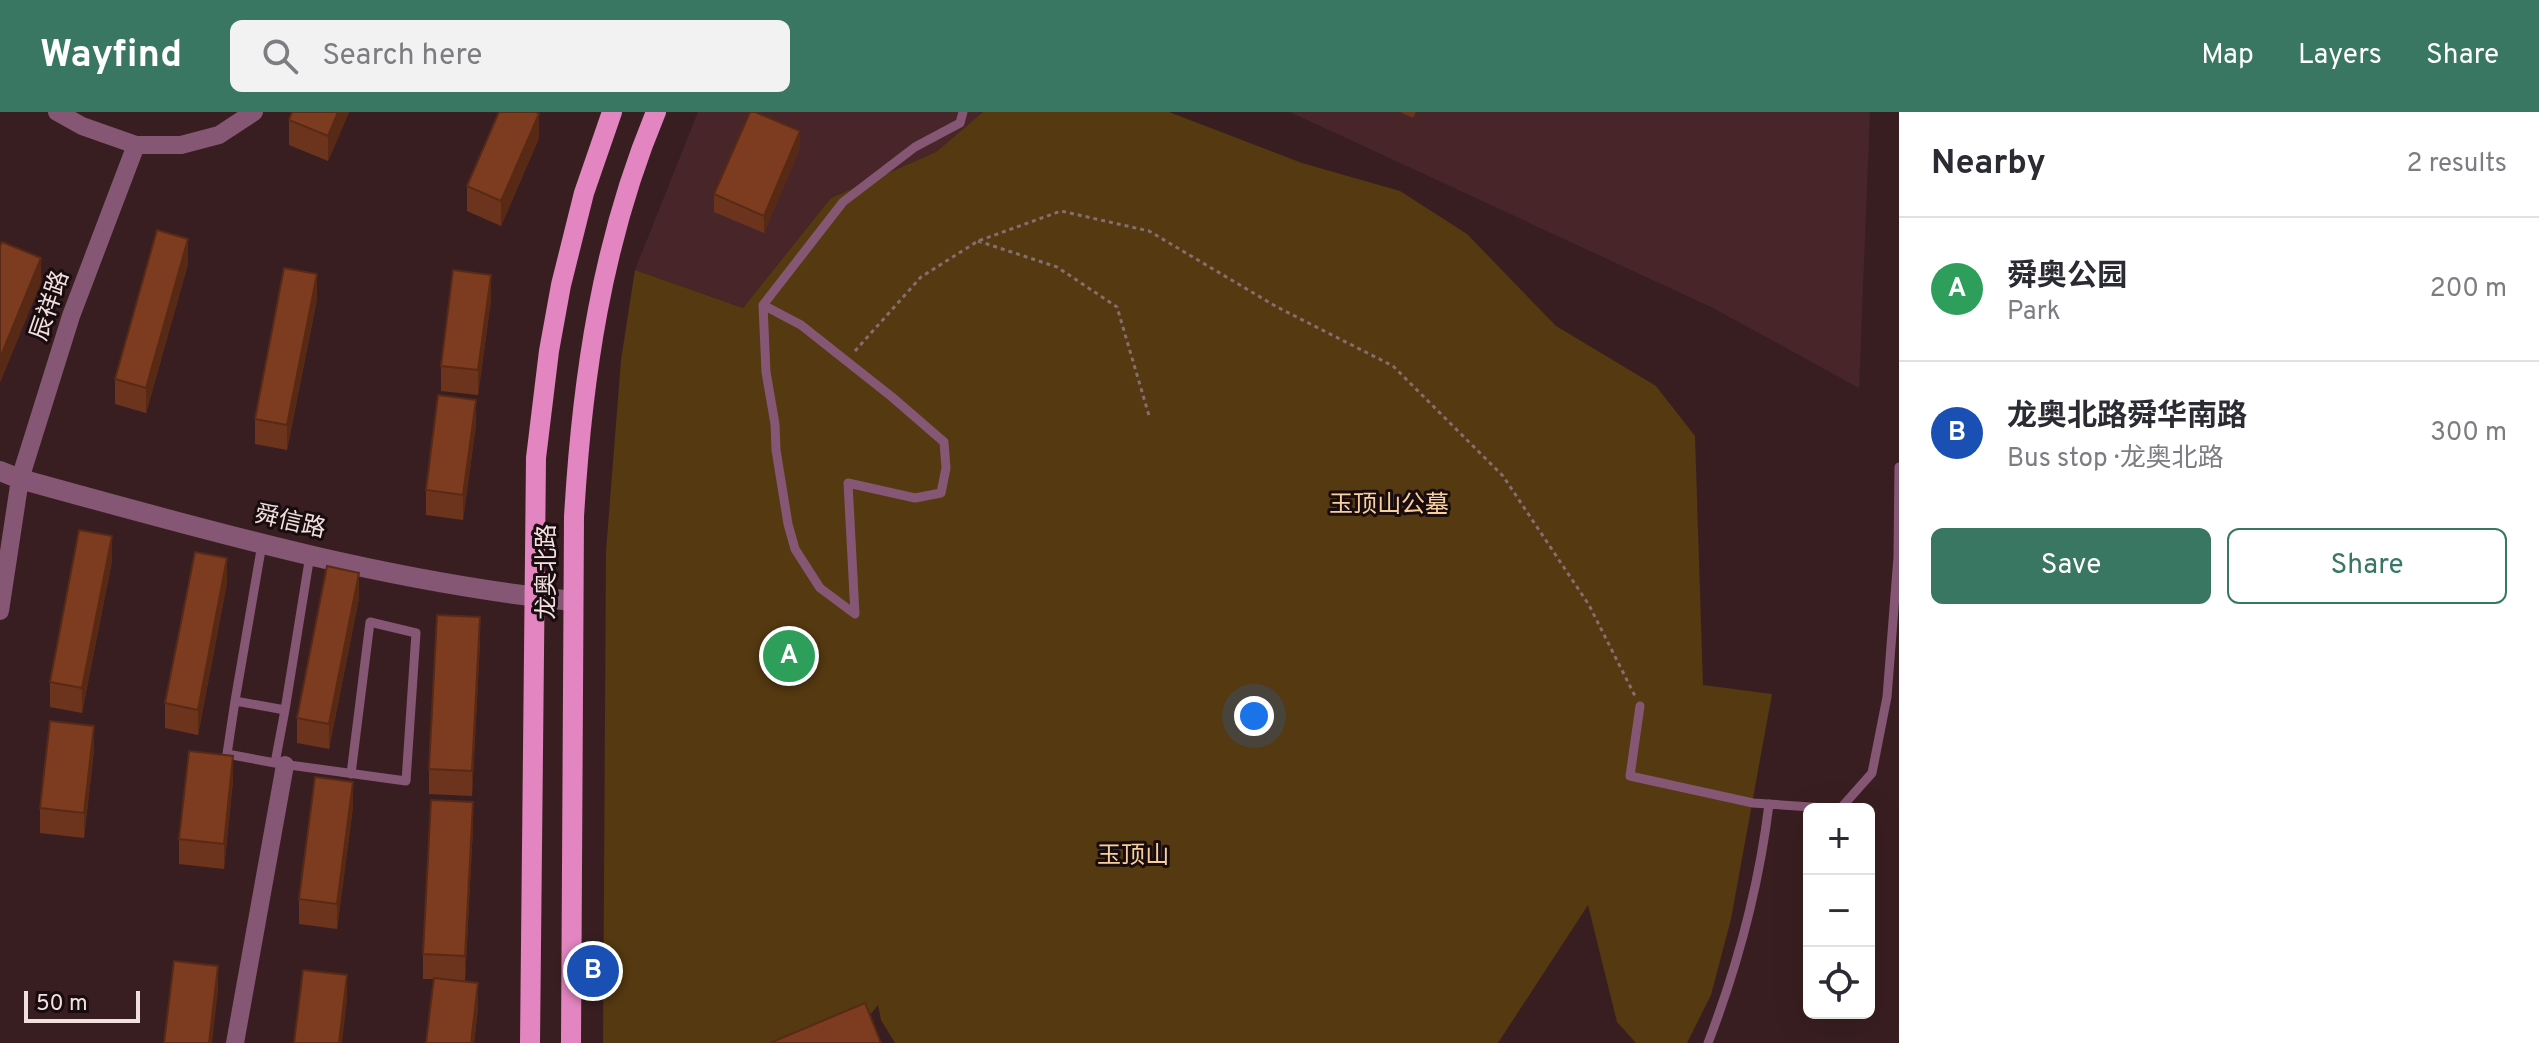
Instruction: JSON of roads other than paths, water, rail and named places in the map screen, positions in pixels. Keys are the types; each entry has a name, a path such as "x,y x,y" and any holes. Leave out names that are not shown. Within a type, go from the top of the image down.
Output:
{"main road":[{"name":"龙奥北路","path":"530,1043 536,458 549,351 561,285 575,229 612,112"},
{"name":"龙奥北路","path":"571,1043 573,601 578,450 591,341 607,263 645,137 656,112"}],"street":[{"path":"57,112 82,126 136,145 181,145 219,135 254,112"},
{"name":"辰祥路","path":"0,611 20,479 71,316 136,145"},
{"name":"舜信路","path":"0,471 20,479 310,555 534,597 573,601"},
{"path":"235,1043 280,764"}],"lane":[{"path":"763,305 801,325 944,442 946,468 941,493 915,498 848,483 855,614 820,588 795,549 776,450 766,372 763,305 843,202 915,147 960,123 963,112"},
{"path":"1640,706 1630,776 1753,803 1840,809 1872,773 1887,697 1898,557 1899,467"},
{"path":"262,544 227,754 280,764 351,774 406,781 416,633 370,622 351,774"},
{"path":"280,764 285,710 310,555"},
{"path":"235,701 285,710"},
{"path":"1708,1043 1745,934 1769,804"}],"place":[{"name":"舜奥公园","path":"789,656"},
{"name":"龙奥北路舜华南路","path":"593,971"}],"park label":[{"name":"玉顶山公墓","path":"1389,506"},
{"name":"玉顶山","path":"1133,857"}]}
